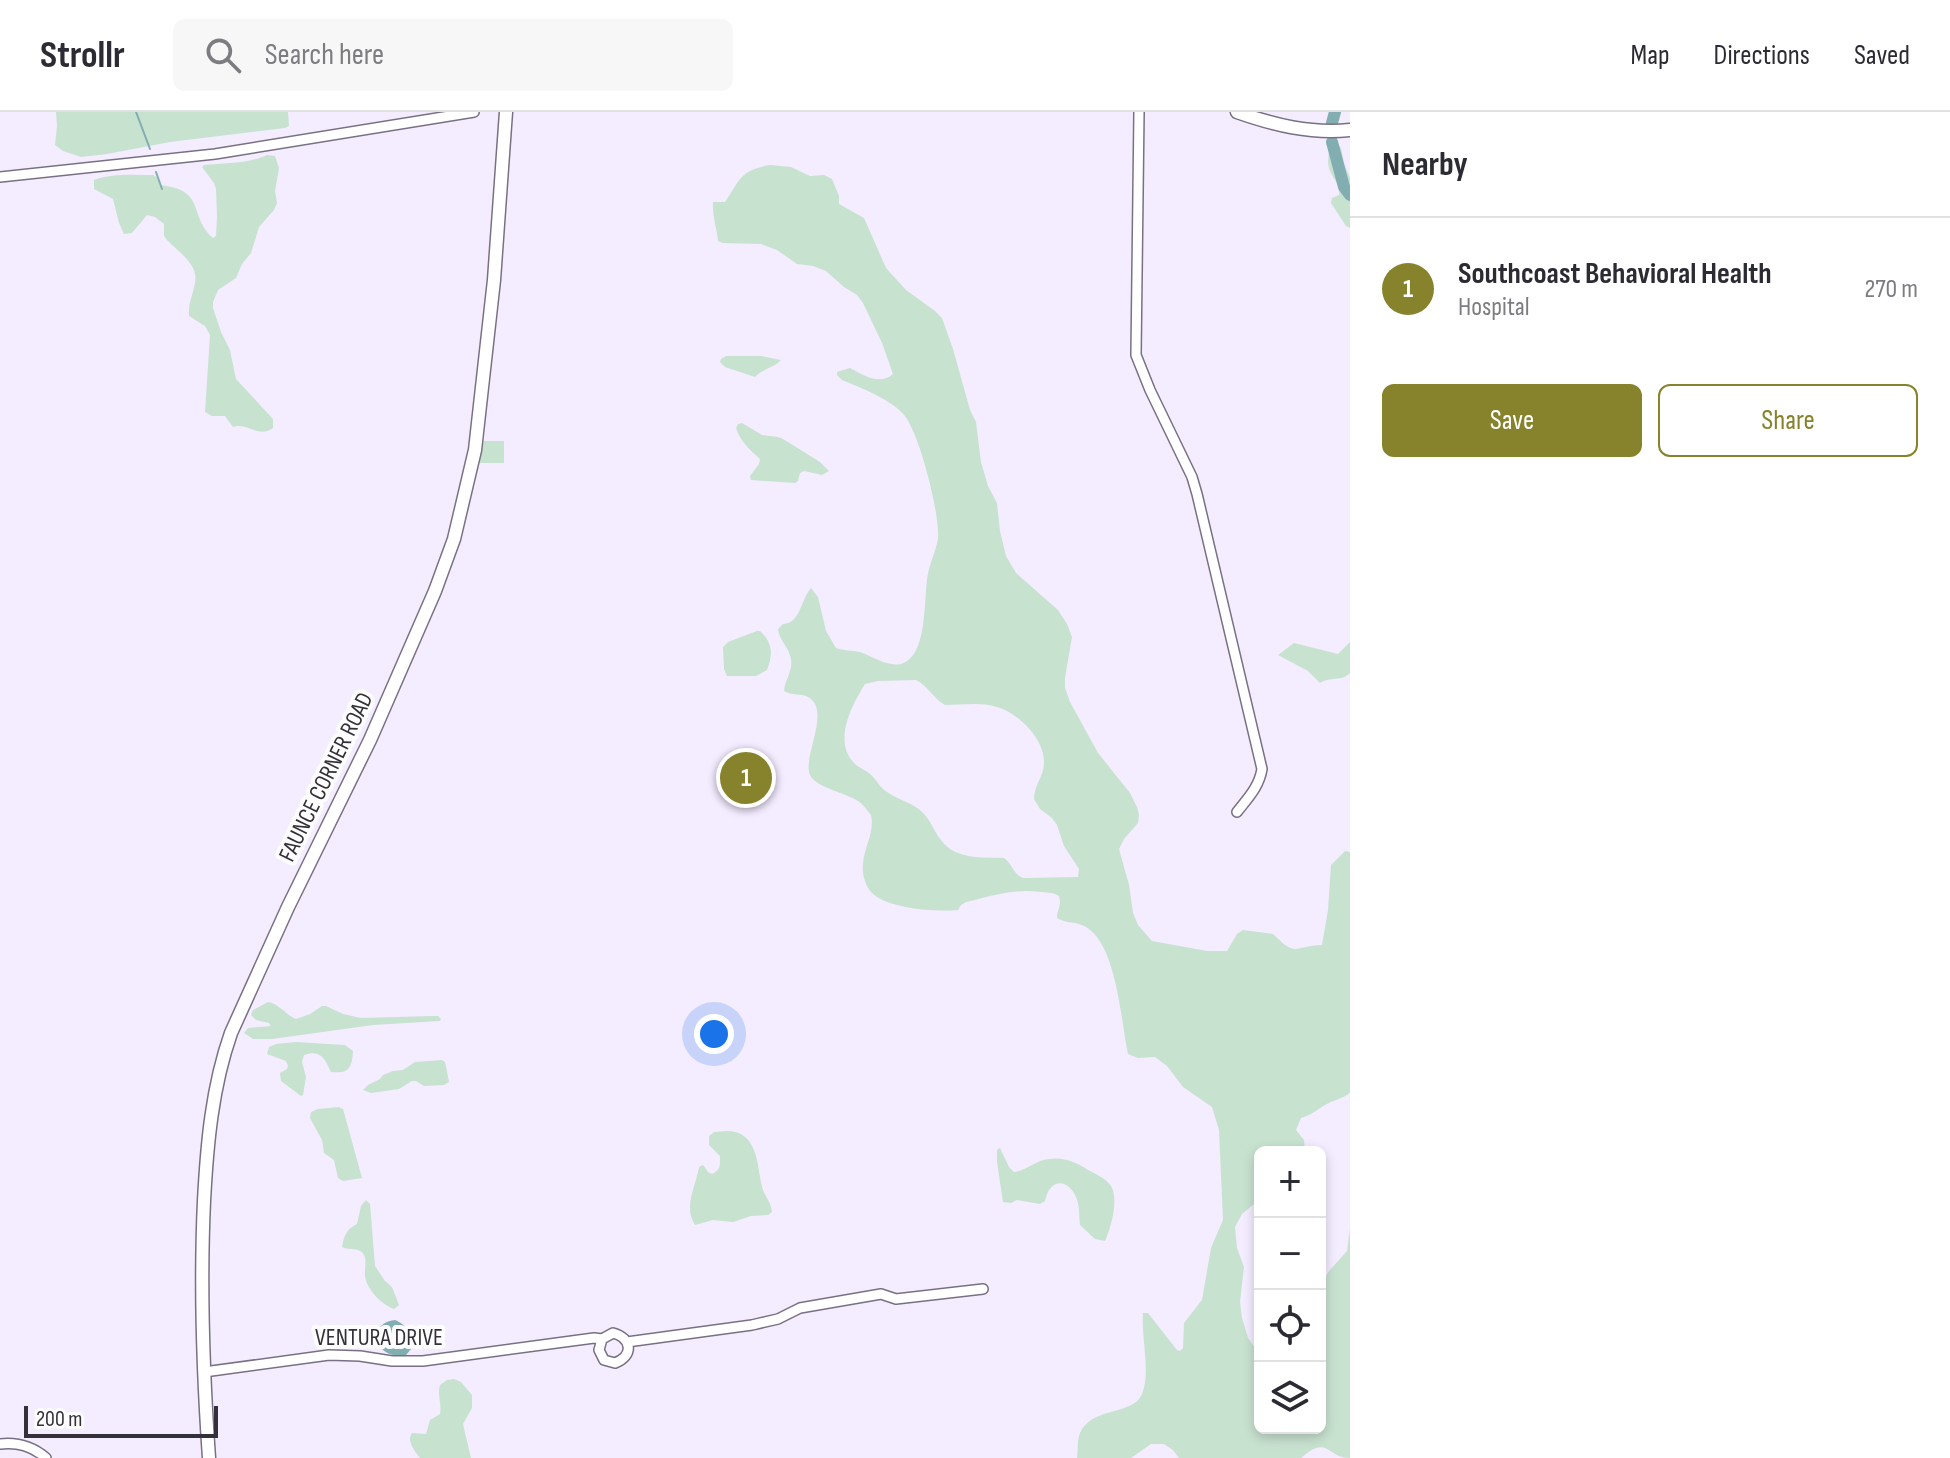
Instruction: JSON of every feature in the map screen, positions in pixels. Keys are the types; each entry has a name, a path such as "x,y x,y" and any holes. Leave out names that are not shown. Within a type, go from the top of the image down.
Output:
{"main road":[{"name":"FAUNCE CORNER ROAD","path":"209,1458 201,1307 205,1168 211,1111 224,1051 288,907 382,712 454,539 475,450 494,280 506,112"},
{"path":"1237,112 1298,129 1350,130"}],"street":[{"path":"0,177 215,154 474,112"},
{"path":"1139,112 1136,355 1192,477 1259,755 1262,769 1257,787 1237,812"},
{"name":"VENTURA DRIVE","path":"627,1342 752,1325 778,1319 800,1308 881,1294 896,1299 983,1289"},
{"name":"VENTURA DRIVE","path":"613,1333 627,1342 628,1349 622,1361 612,1363 604,1360 598,1347 602,1339 613,1333"},
{"name":"VENTURA DRIVE","path":"204,1372 329,1355 412,1361 602,1339"},
{"path":"0,1444 30,1446 46,1458"}],"shaded area":[{"path":"56,112 288,112 289,126 81,157 55,145"},
{"path":"1334,139 1341,148 1350,178 1350,228 1331,203 1332,198 1339,195 1328,163"},
{"path":"267,155 275,156 279,168 275,191 277,203 259,227 251,253 236,278 218,290 213,302 221,332 230,350 236,379 273,419 273,428 263,432 233,427 225,416 212,416 205,412 210,335 205,326 189,316 194,270 164,236 164,224 155,217 147,215 132,233 124,234 113,199 94,189 94,180 116,175 153,175 160,185 185,192 191,198 205,230 213,238 216,236 216,189 202,167 244,162"},
{"path":"770,165 791,167 810,176 824,175 832,179 839,204 864,218 886,268 906,290 942,318 976,422 981,462 997,503 1006,556 1016,573 1058,610 1067,624 1072,637 1065,678 1070,702 1098,753 1130,793 1137,807 1138,823 1119,849 1133,913 1138,925 1152,941 1207,951 1227,951 1243,930 1273,934 1287,946 1296,949 1322,945 1331,865 1345,851 1350,852 1350,1093 1301,1118 1296,1130 1304,1146 1254,1146 1254,1204 1242,1214 1235,1227 1237,1248 1244,1267 1240,1302 1242,1318 1254,1346 1254,1434 1326,1434 1326,1276 1347,1251 1350,1228 1350,1458 1322,1447 1301,1458 1179,1458 1164,1444 1151,1444 1131,1458 1077,1458 1079,1436 1086,1424 1130,1406 1142,1394 1146,1376 1143,1313 1148,1313 1177,1350 1183,1348 1184,1323 1202,1300 1211,1248 1223,1220 1219,1130 1212,1107 1183,1087 1167,1066 1155,1057 1138,1058 1128,1054 1116,985 1105,950 1086,927 1057,918 1059,896 1031,891 1012,892 966,902 958,910 926,910 889,903 872,893 864,880 871,815 858,801 818,783 810,775 817,712 815,703 808,697 784,691 791,659 778,629 797,616 811,588 818,597 826,631 836,648 860,652 890,664 901,664 910,659 921,638 928,574 938,539 938,527 923,457 905,416 885,400 837,375 837,372 850,368 877,379 893,374 882,343 857,295 826,271 797,264 777,250 761,244 718,241 713,202 725,202 742,177 752,170","holes":["916,680 945,705 991,705 1005,710 1029,728 1040,745 1044,763 1034,799 1057,825 1064,846 1079,869 1078,877 1023,878 1004,858 970,856 954,851 941,840 920,810 885,790 848,755 846,724 865,684"]},
{"path":"726,356 761,356 781,360 755,377 725,367 720,362"},
{"path":"742,423 762,435 783,439 829,471 822,475 804,471 795,483 751,480 750,476 760,459 738,433 736,428"},
{"path":"480,441 504,441 504,463 477,463"},
{"path":"757,631 770,644 767,670 756,676 727,676 723,647"},
{"path":"1350,642 1350,673 1320,683 1308,671 1278,655 1294,643 1338,654"},
{"path":"268,1002 296,1019 326,1006 361,1018 438,1016 441,1019 253,1039 244,1033 248,1028 271,1026 251,1015 253,1010"},
{"path":"276,1044 345,1045 353,1051 352,1062 346,1071 331,1072 318,1054 304,1055 302,1062 306,1077 301,1096 281,1081 280,1073 288,1066 286,1061 267,1054 269,1047"},
{"path":"442,1060 449,1082 444,1085 424,1086 412,1081 399,1089 371,1093 363,1090 383,1075 403,1070 415,1062"},
{"path":"318,1109 343,1109 362,1178 343,1181 338,1178 334,1160 324,1153 322,1140 310,1118 311,1112"},
{"path":"727,1131 745,1137 750,1143 772,1212 733,1222 713,1220 695,1225 690,1204 699,1167 703,1165 712,1174 720,1165 720,1156 709,1145 709,1136 714,1132"},
{"path":"1000,1148 1014,1172 1044,1160 1058,1159 1076,1163 1106,1181 1113,1192 1114,1206 1105,1241 1095,1239 1080,1225 1076,1197 1063,1184 1050,1188 1045,1201 1040,1204 1017,1200 1003,1202 997,1162 997,1150"},
{"path":"366,1200 370,1204 375,1266 392,1287 399,1305 394,1309 380,1300 369,1286 363,1253 342,1247 346,1233 357,1224 361,1206"},
{"path":"395,1320 406,1328 409,1335 411,1349 406,1355 386,1352 377,1342 376,1336 381,1326"},
{"path":"454,1379 461,1382 472,1395 472,1408 463,1424 471,1458 420,1458 410,1436 412,1433 426,1434 430,1420 440,1414 440,1385"}],"waterway":[{"path":"136,112 150,149"},
{"path":"1332,123 1335,112"},
{"path":"1332,142 1344,187 1350,195"},
{"path":"156,172 162,189"}],"place":[{"name":"Southcoast Behavioral Health","path":"746,778"}]}
